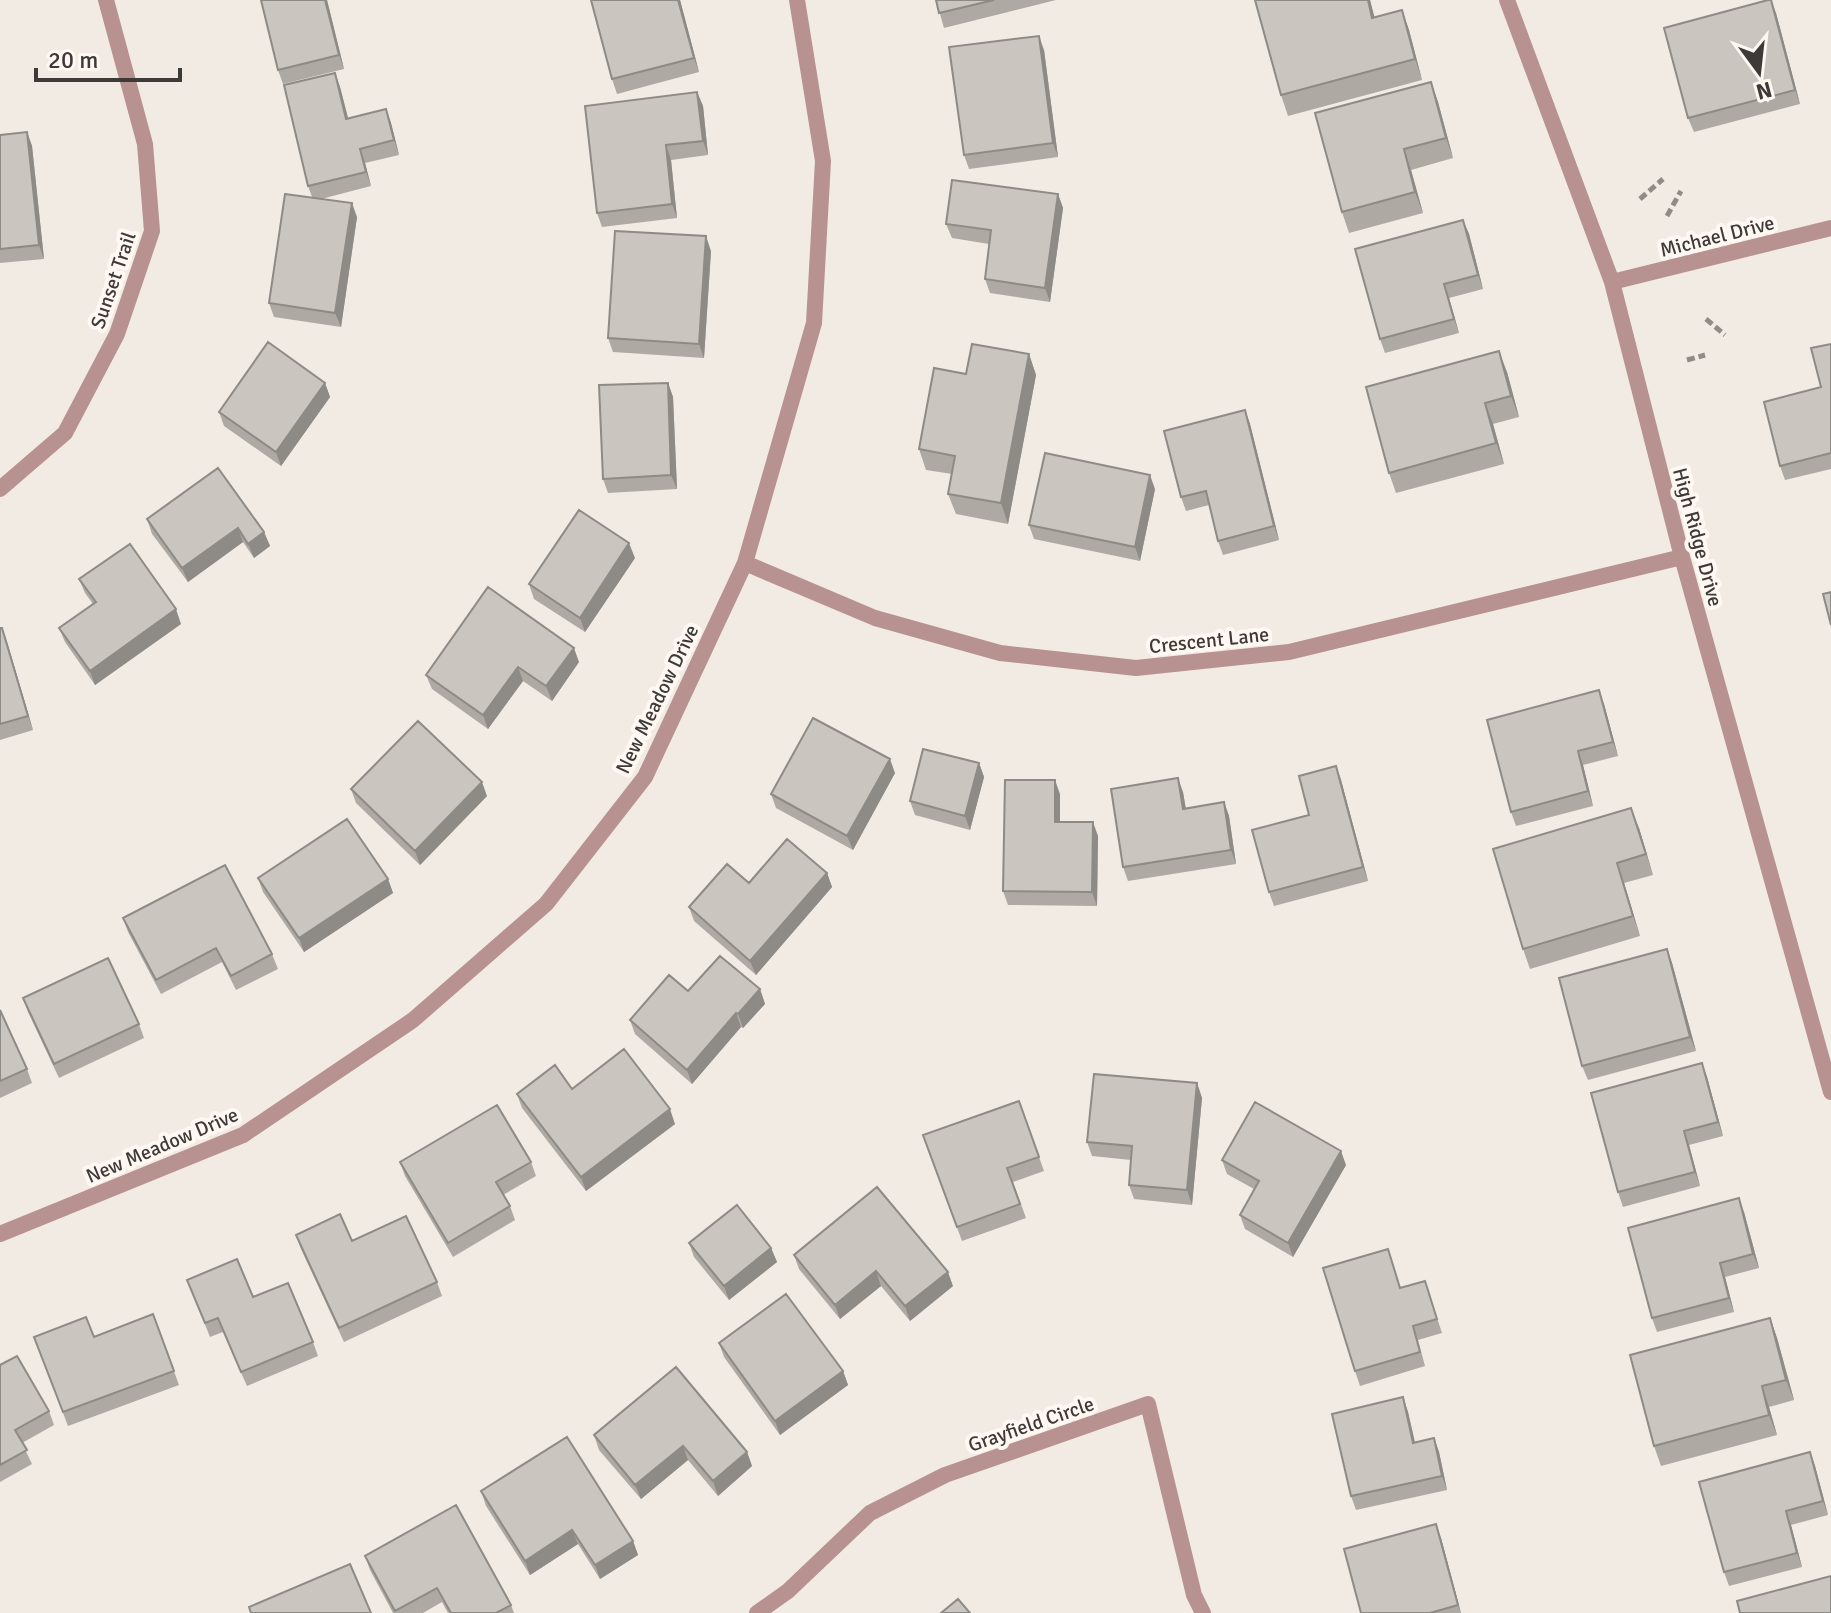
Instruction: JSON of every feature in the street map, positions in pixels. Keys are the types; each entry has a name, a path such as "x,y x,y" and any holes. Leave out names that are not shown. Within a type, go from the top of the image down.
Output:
{"street":[{"name":"Sunset Trail","path":"0,489 65,433 117,334 152,231 145,144 106,0"},
{"name":"New Meadow Drive","path":"0,1234 243,1135 413,1020 546,904 645,777 745,563 814,323 823,161 797,0"},
{"name":"High Ridge Drive","path":"1507,0 1612,282 1682,557 1831,1092"},
{"name":"Michael Drive","path":"1612,282 1831,228"},
{"name":"Crescent Lane","path":"745,563 875,618 1000,653 1136,668 1289,652 1682,557"},
{"name":"Grayfield Circle","path":"757,1613 788,1591 870,1513 945,1475 1148,1404 1194,1595 1203,1613"}],"path":[{"path":"1640,199 1663,179"},
{"path":"1667,216 1681,191"},
{"path":"1706,319 1725,335"},
{"path":"1687,360 1705,355"}],"building":[{"path":"261,0 325,0 339,55 278,70"},
{"path":"591,0 678,0 694,58 612,79"},
{"path":"936,0 994,0 939,13"},
{"path":"1255,0 1368,0 1372,18 1402,10 1415,59 1281,95"},
{"path":"1771,0 1795,90 1688,118 1664,28"},
{"path":"1039,36 1053,143 964,155 949,47"},
{"path":"335,73 346,119 386,109 394,140 360,149 366,172 308,186 284,85"},
{"path":"1431,82 1446,138 1404,149 1415,192 1342,212 1315,113"},
{"path":"697,92 703,141 666,145 672,204 597,213 585,106"},
{"path":"27,132 39,245 0,249 0,135"},
{"path":"952,180 1058,194 1045,288 985,279 991,230 946,224"},
{"path":"285,194 352,203 335,313 269,303"},
{"path":"1463,220 1478,275 1444,284 1454,319 1380,339 1355,249"},
{"path":"615,231 706,236 699,344 608,338"},
{"path":"268,342 325,383 276,452 219,412"},
{"path":"972,344 1029,354 1001,503 948,494 955,456 919,449 934,368 966,374"},
{"path":"1831,344 1831,453 1780,466 1764,402 1821,387 1811,348"},
{"path":"1499,351 1511,396 1485,403 1496,443 1389,473 1366,387"},
{"path":"668,383 671,475 603,479 599,385"},
{"path":"1245,410 1274,526 1218,541 1206,491 1181,497 1164,431"},
{"path":"1045,453 1150,475 1135,547 1029,525"},
{"path":"218,468 264,532 248,544 238,528 182,568 147,519"},
{"path":"579,510 629,543 580,618 529,584"},
{"path":"130,544 176,609 90,671 59,628 96,602 79,579"},
{"path":"488,587 574,648 546,686 518,667 483,715 426,675"},
{"path":"1831,592 1831,625 1823,594"},
{"path":"0,628 28,716 0,724"},
{"path":"1599,690 1613,742 1578,751 1588,791 1511,812 1487,720"},
{"path":"813,718 890,759 847,836 771,794"},
{"path":"418,721 482,782 415,851 351,789"},
{"path":"923,749 979,763 965,816 910,801"},
{"path":"1336,766 1363,867 1269,892 1252,830 1309,815 1299,776"},
{"path":"1178,778 1183,809 1224,802 1231,850 1123,867 1111,789"},
{"path":"1005,780 1055,780 1055,822 1093,822 1092,892 1003,891"},
{"path":"1631,808 1646,854 1617,863 1633,916 1523,949 1493,849"},
{"path":"347,819 388,879 299,938 258,878"},
{"path":"787,839 827,873 750,961 689,907 727,864 749,883"},
{"path":"225,865 272,954 231,976 216,948 156,980 123,918"},
{"path":"1667,949 1690,1037 1582,1066 1559,978"},
{"path":"720,956 760,989 687,1070 630,1020 669,975 688,991"},
{"path":"108,958 139,1024 54,1064 23,998"},
{"path":"0,1010 27,1069 0,1081"},
{"path":"624,1049 670,1109 581,1177 517,1094 555,1065 572,1089"},
{"path":"1702,1063 1718,1122 1684,1131 1695,1172 1618,1192 1591,1093"},
{"path":"1094,1074 1197,1083 1187,1190 1129,1185 1132,1146 1087,1142"},
{"path":"1019,1101 1039,1157 1007,1168 1020,1204 957,1227 923,1135"},
{"path":"1255,1102 1341,1151 1288,1243 1240,1215 1259,1181 1222,1160"},
{"path":"497,1105 531,1162 496,1182 510,1206 448,1243 400,1162"},
{"path":"877,1187 948,1272 905,1306 876,1271 835,1305 794,1255"},
{"path":"1739,1198 1753,1254 1720,1263 1729,1298 1652,1318 1628,1228"},
{"path":"737,1205 771,1248 724,1286 689,1243"},
{"path":"340,1214 352,1241 406,1216 437,1282 339,1328 296,1235"},
{"path":"1388,1249 1400,1288 1425,1281 1437,1319 1413,1326 1420,1352 1355,1371 1323,1268"},
{"path":"237,1259 253,1297 288,1283 313,1342 241,1372 218,1318 205,1323 187,1280"},
{"path":"786,1294 843,1371 775,1421 719,1343"},
{"path":"153,1314 174,1371 63,1412 34,1337 86,1317 94,1337"},
{"path":"1770,1318 1786,1380 1762,1386 1769,1415 1654,1446 1630,1355"},
{"path":"17,1356 49,1411 15,1430 27,1450 0,1465 0,1365"},
{"path":"676,1367 747,1452 713,1481 683,1446 635,1485 594,1435"},
{"path":"1403,1397 1413,1443 1434,1438 1442,1476 1351,1496 1332,1414"},
{"path":"567,1437 633,1541 595,1565 572,1530 525,1561 481,1491"},
{"path":"1810,1452 1823,1501 1786,1511 1797,1553 1724,1572 1699,1482"},
{"path":"456,1505 511,1605 496,1613 451,1613 437,1588 395,1611 365,1556"},
{"path":"1436,1524 1458,1605 1430,1613 1361,1613 1344,1549"},
{"path":"350,1564 371,1613 251,1613 249,1607"},
{"path":"1831,1576 1831,1613 1740,1613 1737,1601"},
{"path":"958,1599 970,1613 941,1613"}]}
